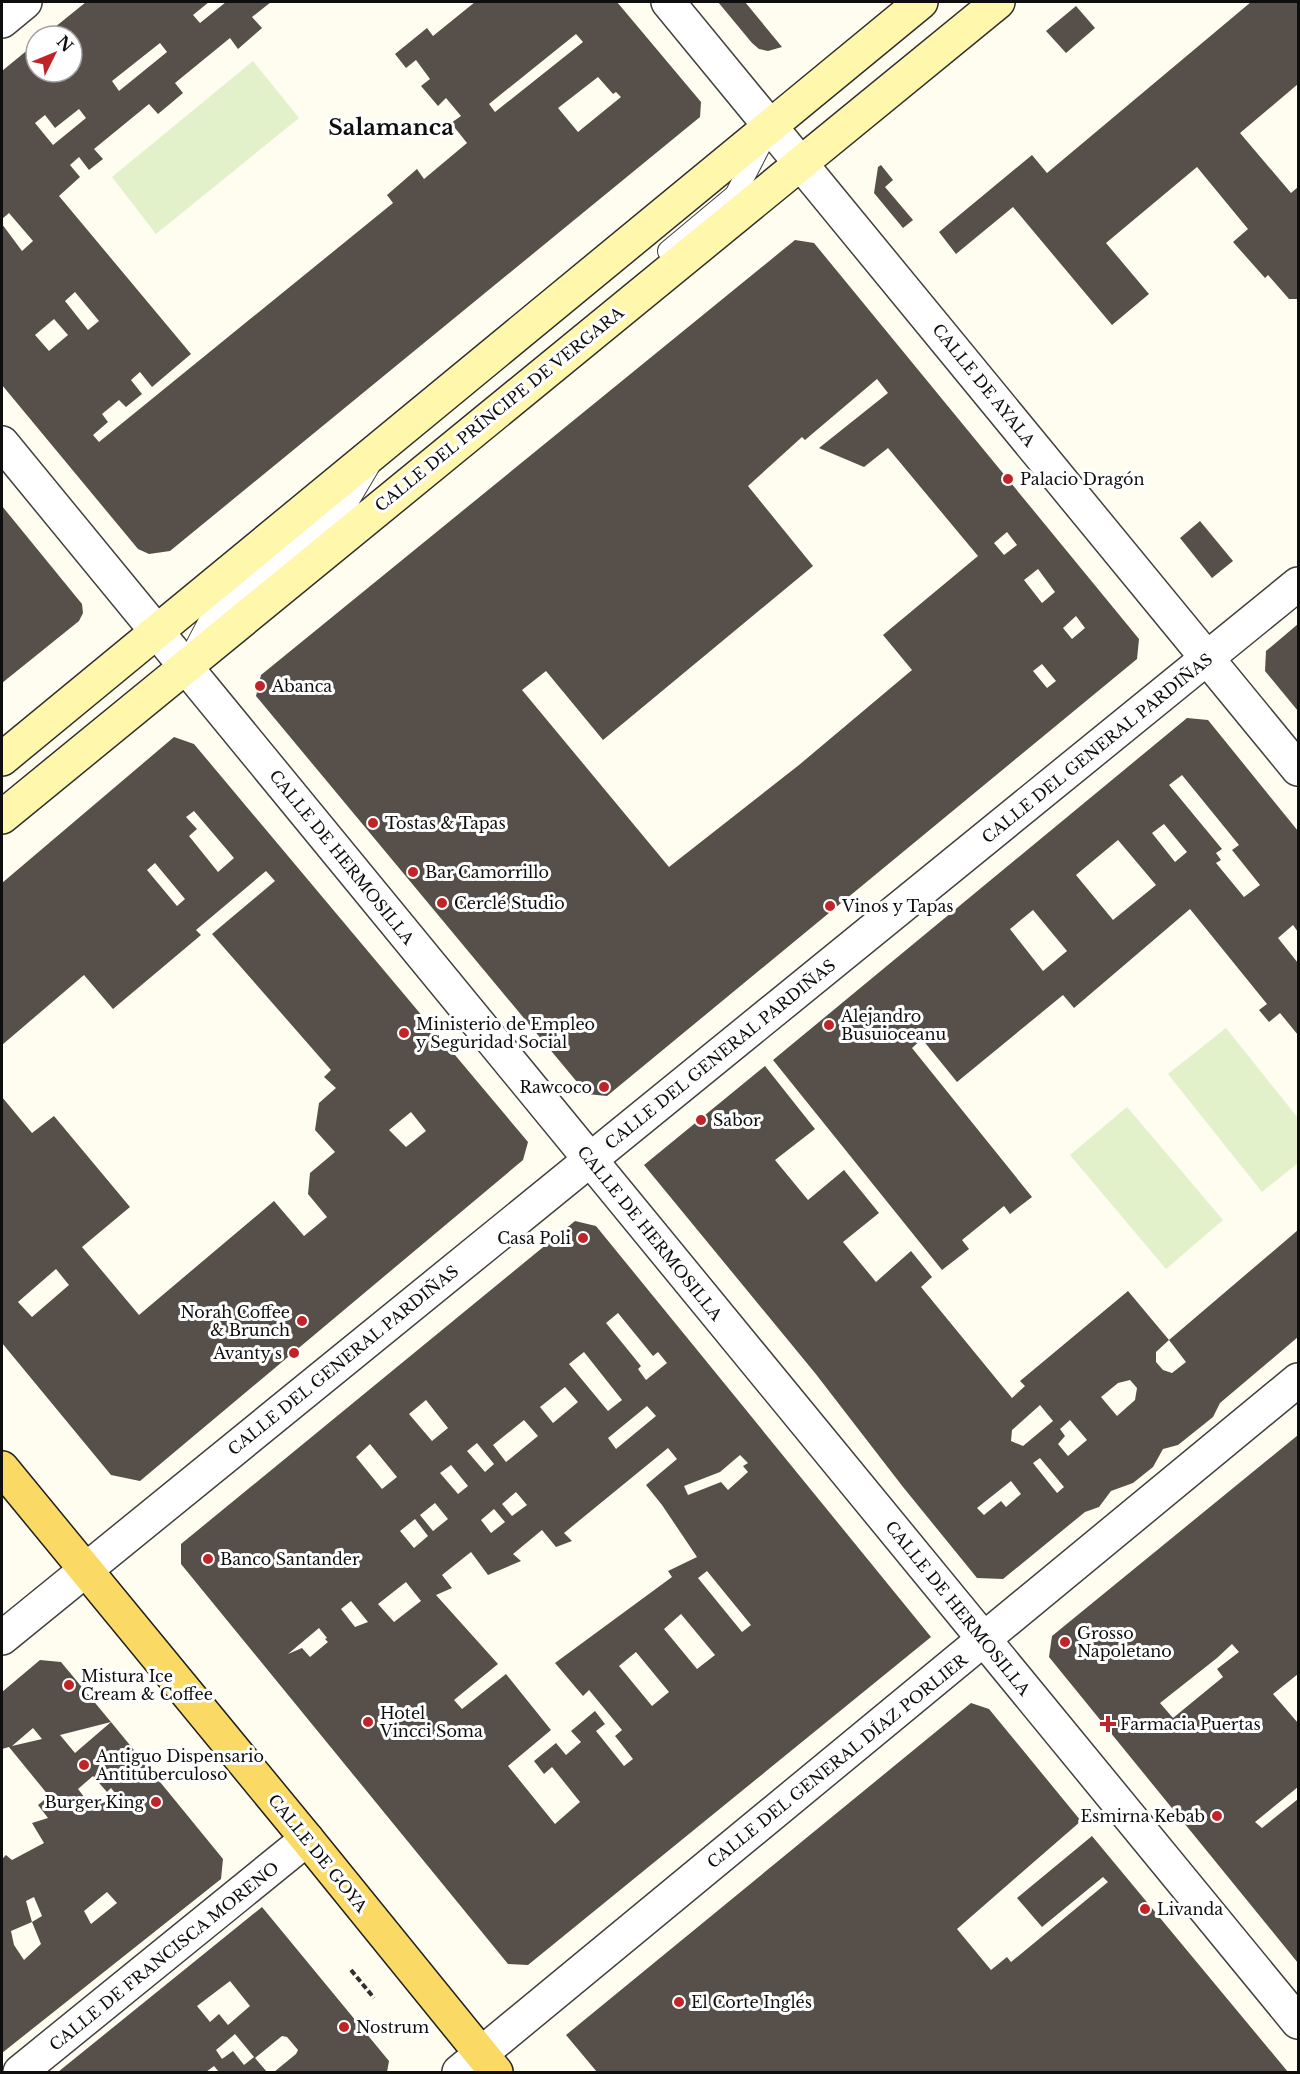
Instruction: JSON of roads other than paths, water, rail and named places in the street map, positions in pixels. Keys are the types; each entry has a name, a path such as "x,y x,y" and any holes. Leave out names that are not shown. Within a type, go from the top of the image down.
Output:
{"main road":[{"path":"2,759 921,2"},
{"name":"CALLE DEL PRÍNCIPE DE VERGARA","path":"2,817 998,2"},
{"name":"CALLE DE GOYA","path":"2,1468 307,1839 478,2066"}],"street":[{"path":"2,21 25,2"},
{"name":"CALLE DE AYALA","path":"668,2 1299,769"},
{"name":"CALLE DE HERMOSILLA","path":"2,443 1299,2022"},
{"name":"CALLE DEL GENERAL PARDIÑAS","path":"2,1638 1299,584"},
{"name":"CALLE DEL GENERAL DÍAZ PORLIER","path":"478,2066 984,1640 1299,1380"},
{"name":"CALLE DE FRANCISCA MORENO","path":"20,2073 307,1839"}],"lane":[{"path":"596,329 621,290 735,195 771,125"},
{"path":"185,666 213,613 347,504 381,447"}],"place":[{"name":"Palacio Dragón","path":"1008,479"},
{"name":"Abanca","path":"260,686"},
{"name":"Tostas & Tapas","path":"373,823"},
{"name":"Bar Camorrillo","path":"413,872"},
{"name":"Cerclé Studio","path":"442,903"},
{"name":"Vinos y Tapas","path":"830,906"},
{"name":"Alejandro Busuioceanu","path":"829,1025"},
{"name":"Ministerio de Empleo y Seguridad Social","path":"404,1033"},
{"name":"Rawcoco","path":"604,1087"},
{"name":"Sabor","path":"701,1120"},
{"name":"Casa Poli","path":"583,1238"},
{"name":"Norah Coffee & Brunch","path":"302,1321"},
{"name":"Avanty s","path":"294,1353"},
{"name":"Banco Santander","path":"208,1559"},
{"name":"Grosso Napoletano","path":"1065,1642"},
{"name":"Mistura Ice Cream & Coffee","path":"69,1685"},
{"name":"Hotel Vincci Soma","path":"368,1722"},
{"name":"Farmacia Puertas","path":"1108,1724"},
{"name":"Antiguo Dispensario Antituberculoso","path":"84,1765"},
{"name":"Burger King","path":"156,1802"},
{"name":"Esmirna Kebab","path":"1217,1816"},
{"name":"Livanda","path":"1145,1909"},
{"name":"El Corte Inglés","path":"679,2002"},
{"name":"Nostrum","path":"344,2027"}],"district":[{"name":"Salamanca","path":"391,127"}]}
